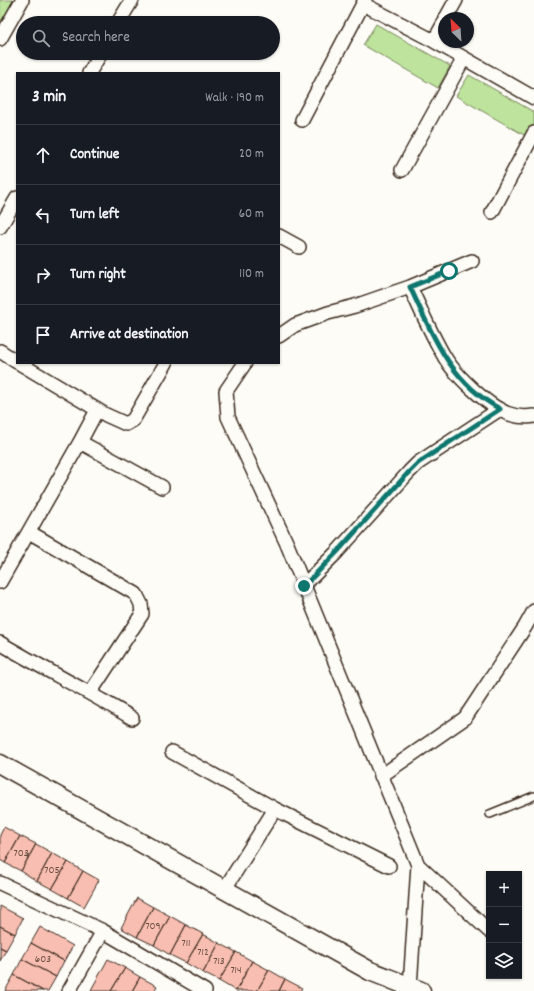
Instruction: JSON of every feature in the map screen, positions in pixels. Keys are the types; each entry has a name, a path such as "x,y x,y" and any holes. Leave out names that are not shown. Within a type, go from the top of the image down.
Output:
{"main road":[{"path":"0,764 370,972 408,990"}],"street":[{"path":"0,39 22,0"},
{"path":"122,16 132,0"},
{"path":"449,12 456,0"},
{"path":"302,120 364,2 534,98"},
{"path":"434,41 438,34"},
{"path":"402,170 464,58"},
{"path":"90,72 97,60"},
{"path":"492,212 534,133"},
{"path":"0,227 16,200"},
{"path":"280,237 299,247"},
{"path":"280,335 295,325 410,287 472,261"},
{"path":"410,287 444,357 457,375 489,404 512,415 534,416"},
{"path":"0,351 16,361"},
{"path":"21,364 97,410 126,424 133,420 165,364"},
{"path":"244,364 226,391 228,417 284,537 418,865 486,928"},
{"path":"304,586 418,463 500,409"},
{"path":"0,582 97,410"},
{"path":"80,442 162,487"},
{"path":"29,532 136,594 141,604 142,614 90,693"},
{"path":"381,776 465,718 534,611"},
{"path":"0,643 132,718"},
{"path":"172,752 275,809 389,866"},
{"path":"224,890 275,809"},
{"path":"408,990 418,865"},
{"path":"0,883 103,931 205,991"},
{"path":"69,991 103,931"}],"lane":[{"path":"490,814 534,796"}],"green space":[{"path":"0,0 22,0 0,40"},
{"path":"376,24 450,66 438,88 363,45"},
{"path":"469,75 534,112 534,133 531,139 456,96"}],"building":[{"path":"4,827 20,836 5,863 0,860 0,835"},
{"path":"20,836 36,844 21,871 5,863"},
{"path":"36,844 52,853 37,881 21,871"},
{"path":"52,853 68,862 52,889 37,881"},
{"path":"68,862 83,871 68,898 52,889"},
{"path":"83,871 99,880 84,907 68,898"},
{"path":"137,898 153,907 137,937 121,928"},
{"path":"0,906 23,918 15,934 0,926"},
{"path":"153,907 170,916 154,945 137,937"},
{"path":"170,916 186,925 170,955 154,945"},
{"path":"186,925 203,934 186,963 170,955"},
{"path":"0,926 15,934 6,950 0,947"},
{"path":"40,927 73,946 64,961 31,943"},
{"path":"203,934 219,943 203,973 186,963"},
{"path":"31,943 64,961 56,977 22,959"},
{"path":"219,943 236,952 219,981 203,973"},
{"path":"0,947 6,950 0,961"},
{"path":"236,952 252,961 236,991 219,981"},
{"path":"22,959 56,977 48,991 43,991 14,975"},
{"path":"108,959 125,968 111,991 92,991 91,990"},
{"path":"252,961 269,970 257,991 236,991"},
{"path":"125,968 140,977 132,991 111,991"},
{"path":"269,970 285,979 279,991 257,991"},
{"path":"14,975 43,991 5,991"},
{"path":"140,977 157,986 154,991 132,991"},
{"path":"285,979 302,988 300,991 279,991"}],"route":[{"path":"304,586 418,463 500,409 489,404 457,375 444,357 432,335 410,287 449,271"}]}
